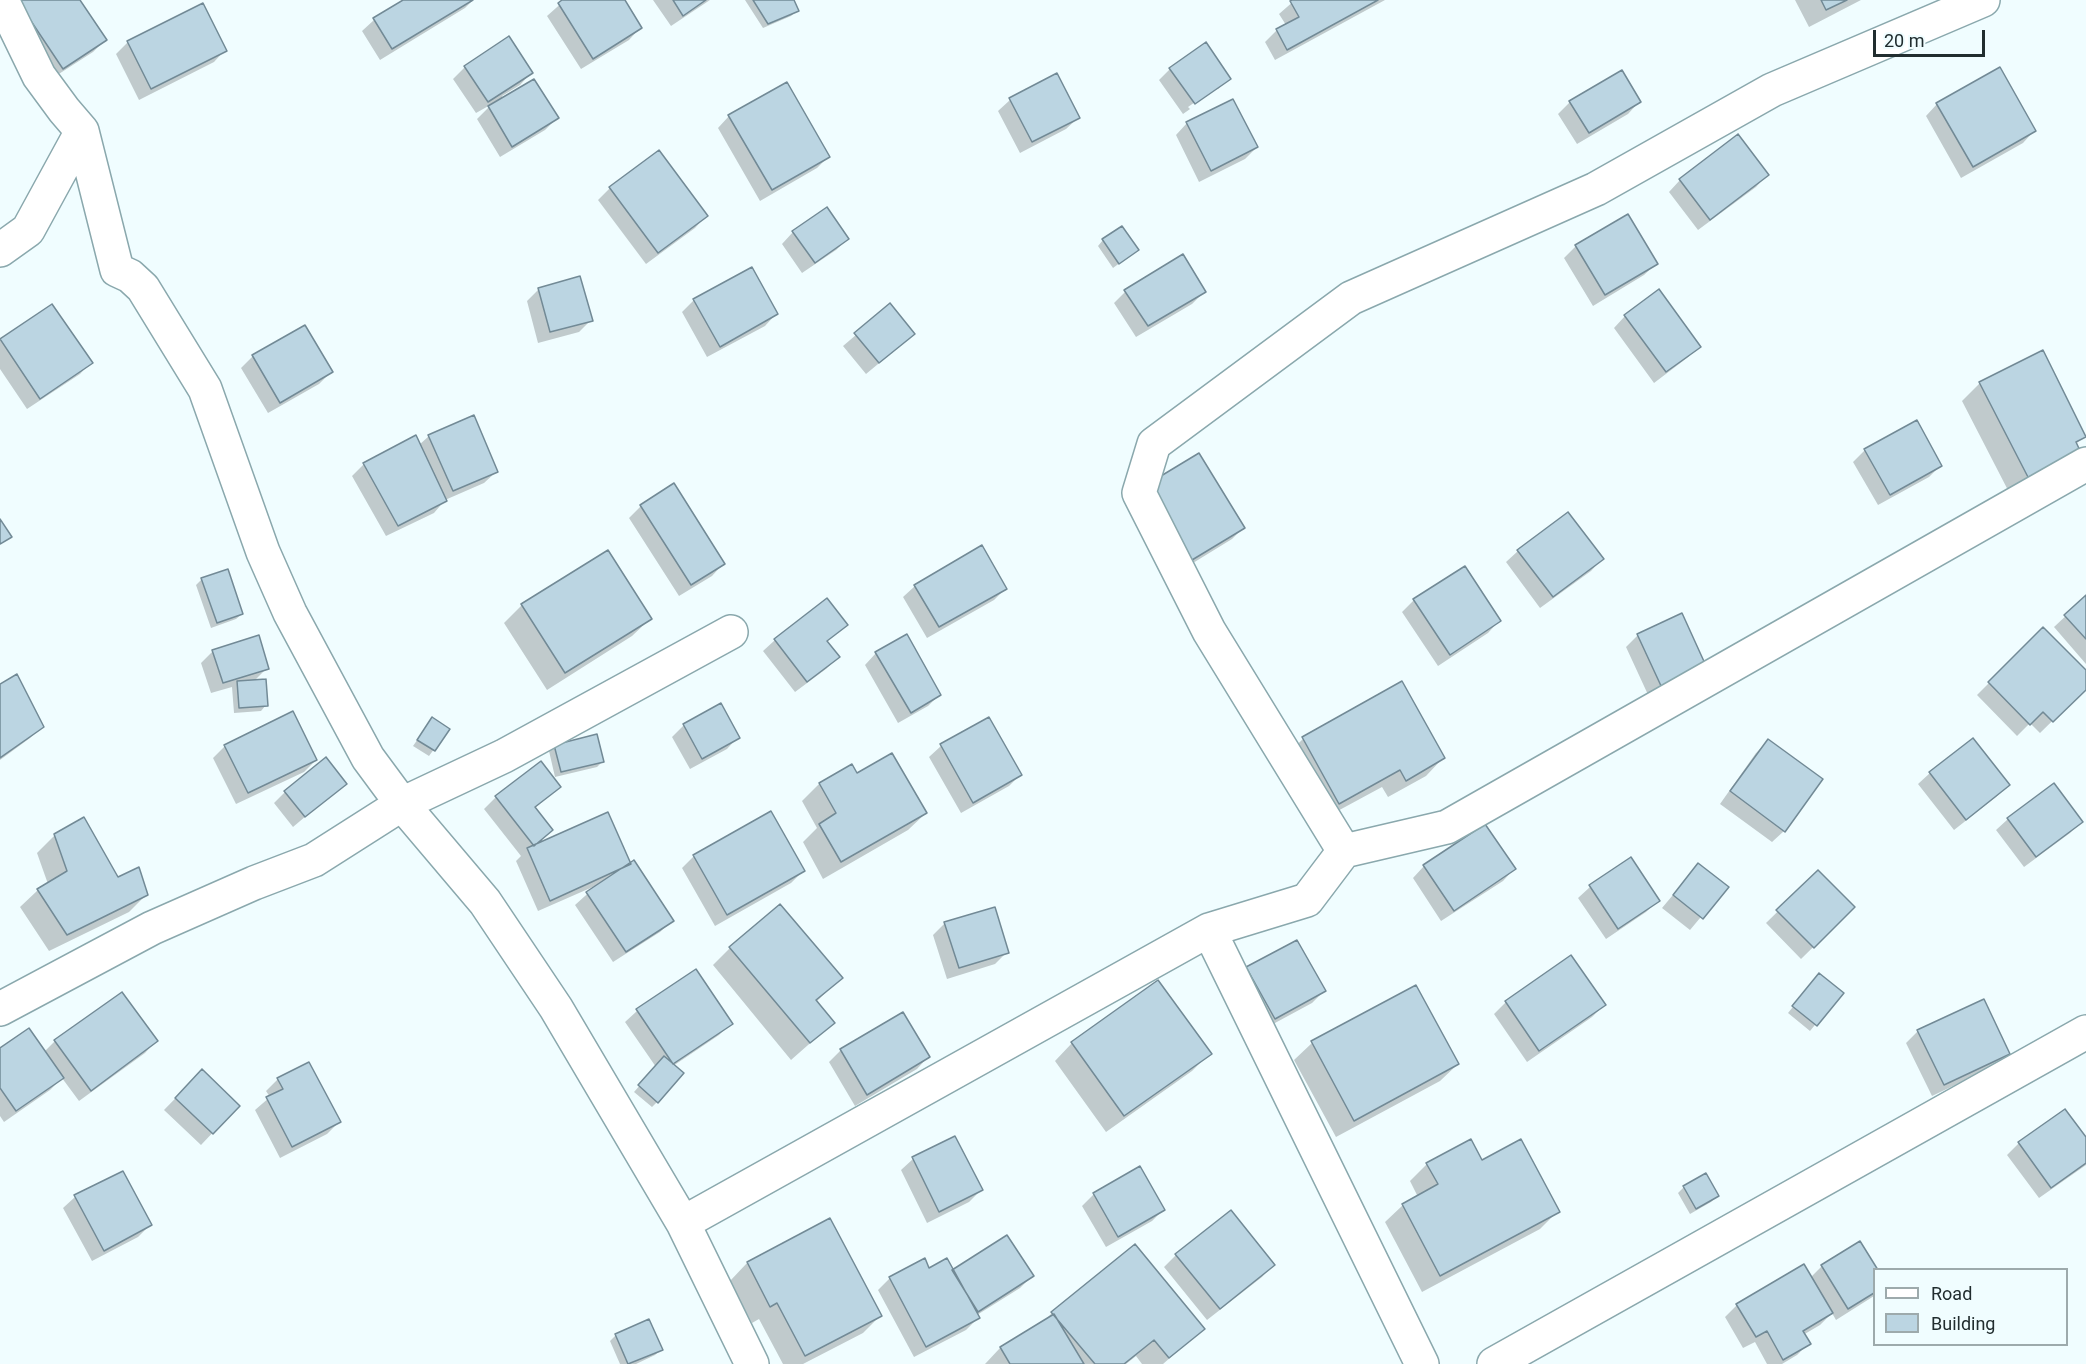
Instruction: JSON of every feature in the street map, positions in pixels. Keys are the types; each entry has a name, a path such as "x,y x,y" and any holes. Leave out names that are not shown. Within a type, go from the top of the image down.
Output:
{"street":[{"path":"2,0 39,76 82,131 117,270 130,276 142,288 205,388 263,552 291,613 368,758 402,804 485,902 556,1008 683,1223 752,1364"},
{"path":"1344,851 1209,631 1139,493 1154,444 1351,298 1596,189 1772,90 1983,0"},
{"path":"0,250 28,230 82,131"},
{"path":"683,1223 1209,930 1307,900 1344,851 1447,827 2086,464"},
{"path":"0,1009 152,928 254,883 314,860 402,804 504,756 730,632"},
{"path":"1209,930 1422,1364"},
{"path":"1494,1364 2086,1032"}],"building":[{"path":"17,0 80,0 107,40 63,69"},
{"path":"403,0 473,0 392,49 373,18"},
{"path":"562,0 625,0 642,28 593,59 558,3"},
{"path":"673,0 706,0 683,16"},
{"path":"753,0 794,0 799,11 768,24"},
{"path":"1378,0 1287,50 1276,29 1299,17 1290,1"},
{"path":"1821,0 1847,0 1826,10"},
{"path":"203,3 227,51 151,89 127,41"},
{"path":"509,36 533,73 488,102 464,66"},
{"path":"1206,42 1231,79 1195,104 1169,68"},
{"path":"2000,67 2036,131 1973,167 1936,103"},
{"path":"1622,70 1641,102 1589,133 1569,101"},
{"path":"1057,73 1080,118 1032,142 1009,98"},
{"path":"534,79 559,118 512,147 488,106"},
{"path":"787,82 830,157 772,190 728,115"},
{"path":"1233,99 1258,147 1211,171 1186,122"},
{"path":"1738,134 1769,175 1710,220 1679,179"},
{"path":"659,150 708,216 658,253 609,187"},
{"path":"827,207 849,239 815,263 792,231"},
{"path":"1628,214 1658,264 1605,295 1575,245"},
{"path":"1122,226 1139,250 1119,264 1102,239"},
{"path":"1183,254 1206,292 1148,326 1124,290"},
{"path":"752,267 778,314 720,347 693,299"},
{"path":"580,276 593,321 550,332 538,288"},
{"path":"1659,289 1701,347 1666,372 1624,315"},
{"path":"890,303 915,334 879,363 854,333"},
{"path":"52,304 93,363 40,399 0,339"},
{"path":"305,325 333,372 280,403 252,355"},
{"path":"2043,350 2086,437 2076,442 2082,455 2030,481 1979,382"},
{"path":"474,415 498,472 453,491 428,435"},
{"path":"1917,420 1942,466 1890,495 1864,449"},
{"path":"416,435 447,501 398,526 363,463"},
{"path":"1199,453 1245,528 1192,560 1146,485"},
{"path":"674,483 725,564 691,585 640,505"},
{"path":"1568,512 1604,559 1553,597 1517,550"},
{"path":"0,519 12,537 0,544"},
{"path":"982,545 1007,589 939,627 914,585"},
{"path":"608,550 652,619 565,673 521,604"},
{"path":"1465,566 1501,621 1450,655 1413,599"},
{"path":"228,569 243,614 217,623 201,578"},
{"path":"2086,595 2086,639 2064,615"},
{"path":"827,598 848,625 827,641 840,657 807,682 774,639"},
{"path":"1682,613 1707,668 1662,688 1637,634"},
{"path":"2043,627 2086,670 2086,690 2053,722 2043,712 2030,725 1988,682"},
{"path":"907,634 941,695 911,713 875,652"},
{"path":"259,635 269,669 223,683 212,650"},
{"path":"17,674 44,727 0,758 0,684"},
{"path":"266,679 268,706 239,708 237,681"},
{"path":"1402,681 1445,758 1406,781 1400,770 1339,804 1302,737"},
{"path":"721,703 740,738 702,759 683,724"},
{"path":"293,711 317,760 248,793 224,745"},
{"path":"432,717 450,729 435,751 417,740"},
{"path":"989,717 1022,775 973,803 940,744"},
{"path":"597,734 604,762 561,772 554,745"},
{"path":"1973,738 2010,785 1966,820 1929,772"},
{"path":"1768,739 1823,779 1785,832 1730,791"},
{"path":"892,753 927,813 841,862 819,824 836,813 819,783 852,764 857,773"},
{"path":"326,757 347,784 305,817 284,791"},
{"path":"541,761 561,787 535,807 553,830 534,846 495,796"},
{"path":"2054,783 2083,822 2036,857 2007,818"},
{"path":"771,811 805,871 727,915 693,855"},
{"path":"608,812 631,864 550,901 527,848"},
{"path":"84,817 118,877 139,867 148,895 67,935 37,889 67,871 54,834"},
{"path":"1485,824 1516,869 1454,911 1423,865"},
{"path":"1631,857 1660,901 1618,929 1589,885"},
{"path":"634,860 674,921 626,952 586,892"},
{"path":"1698,863 1729,887 1703,919 1673,895"},
{"path":"1818,870 1855,907 1814,948 1776,910"},
{"path":"780,904 843,978 816,1000 835,1023 810,1043 729,947"},
{"path":"995,907 1009,953 959,968 944,922"},
{"path":"1297,940 1326,991 1275,1019 1246,967"},
{"path":"1571,955 1606,1005 1539,1051 1505,1001"},
{"path":"696,969 733,1024 673,1064 636,1009"},
{"path":"1819,973 1844,993 1817,1026 1792,1006"},
{"path":"1158,980 1212,1054 1124,1116 1071,1042"},
{"path":"1416,985 1459,1064 1354,1121 1311,1041"},
{"path":"122,992 158,1041 91,1091 54,1040"},
{"path":"1984,999 2010,1054 1944,1085 1917,1030"},
{"path":"903,1012 930,1057 867,1095 840,1049"},
{"path":"29,1028 64,1078 16,1111 0,1088 0,1048"},
{"path":"664,1056 684,1073 658,1103 638,1085"},
{"path":"309,1062 341,1122 292,1147 266,1097 283,1089 277,1078"},
{"path":"202,1069 240,1106 213,1134 175,1098"},
{"path":"2065,1109 2086,1137 2086,1163 2051,1188 2018,1142"},
{"path":"955,1136 983,1190 939,1212 912,1157"},
{"path":"1471,1139 1482,1160 1521,1139 1560,1212 1440,1276 1402,1204 1438,1184 1426,1163"},
{"path":"1140,1166 1165,1210 1118,1237 1093,1193"},
{"path":"123,1171 152,1225 104,1251 74,1195"},
{"path":"1706,1173 1719,1196 1696,1209 1683,1186"},
{"path":"1231,1210 1275,1265 1220,1309 1175,1254"},
{"path":"830,1218 882,1316 805,1356 777,1303 770,1307 747,1262"},
{"path":"1007,1235 1034,1276 978,1312 952,1270"},
{"path":"1860,1241 1877,1268 1873,1268 1873,1294 1848,1309 1821,1265"},
{"path":"1135,1244 1205,1329 1169,1358 1154,1340 1124,1364 1095,1364 1051,1312"},
{"path":"925,1258 929,1268 947,1258 980,1318 926,1347 889,1277"},
{"path":"1804,1264 1833,1313 1803,1331 1811,1344 1783,1360 1767,1331 1756,1337 1736,1304"},
{"path":"1054,1314 1084,1364 1010,1364 1000,1347"},
{"path":"649,1319 663,1350 628,1364 615,1334"}]}
